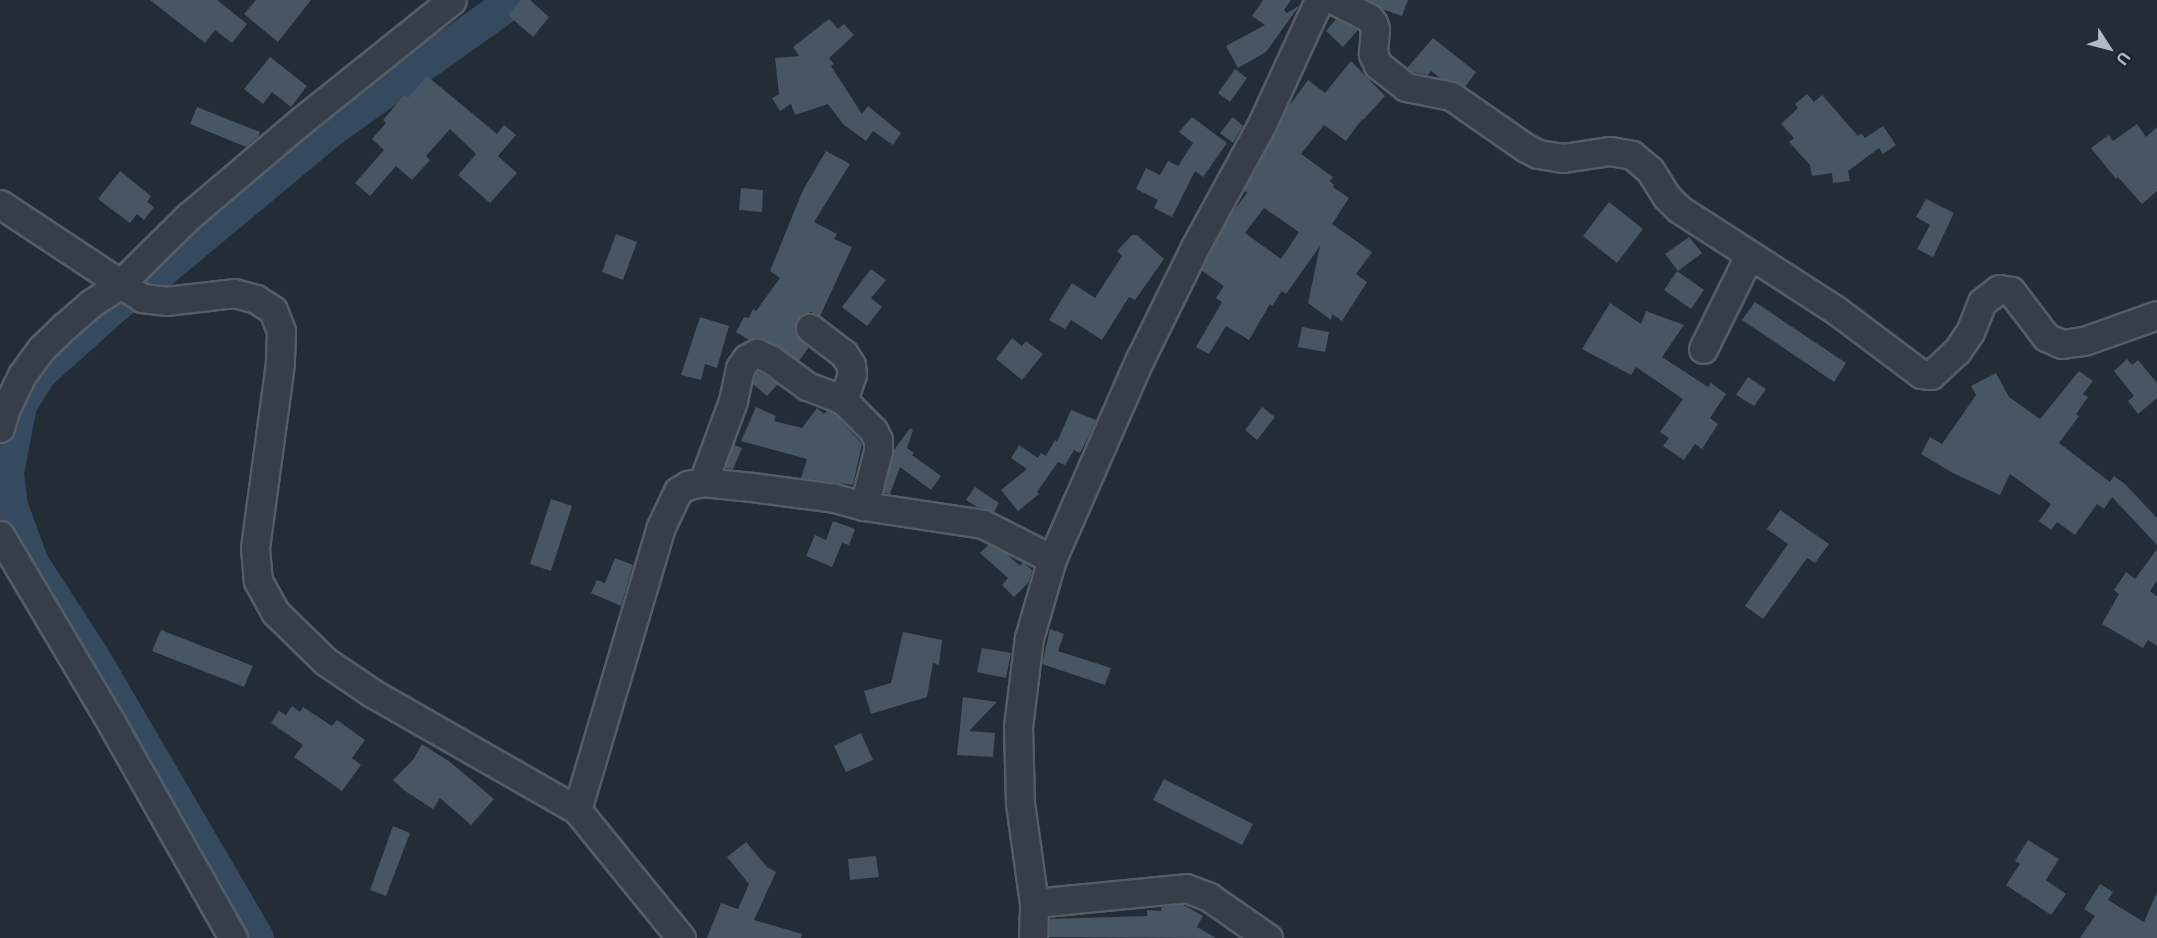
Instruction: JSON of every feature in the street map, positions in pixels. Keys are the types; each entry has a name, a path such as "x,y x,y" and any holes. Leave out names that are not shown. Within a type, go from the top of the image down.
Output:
{"street":[{"path":"0,428 5,410 22,375 41,350 90,304 129,291 189,216 301,121 452,0"},
{"path":"1033,938 1034,903 1020,803 1018,727 1029,638 1052,559 1140,358 1195,247 1262,124 1319,0"},
{"path":"1334,0 1373,23 1375,29 1373,54 1378,65 1406,87 1450,96 1538,154 1563,158 1610,151 1632,155 1650,170 1672,204 1837,311 1927,376 1936,372 1957,351 1970,332 1982,302 1999,289 2011,291 2046,337 2062,344 2084,341 2157,315"},
{"path":"0,204 129,291 166,301 234,293 256,300 273,310 282,331 280,363 255,548 258,581 275,612 325,661 372,693 577,810 681,938"},
{"path":"1703,350 1749,256"},
{"path":"810,328 844,354 851,365 852,374 843,400"},
{"path":"703,482 733,401 740,369 747,358 757,353 807,386 843,400 864,418 878,440 878,451 864,506"},
{"path":"577,810 660,529 678,491 688,485 703,482 834,498 864,506 983,524 1052,559"},
{"path":"0,535 112,724 233,938"},
{"path":"1034,903 1186,888 1209,897 1268,938"}],"building":[{"path":"150,0 217,0 247,24 232,43 215,30 205,43"},
{"path":"256,0 311,0 278,42 244,14"},
{"path":"521,0 530,0 549,17 533,37 508,15"},
{"path":"1263,0 1291,0 1284,10 1287,13 1299,6 1266,52 1238,68 1226,46 1265,25 1252,16"},
{"path":"1368,0 1408,0 1402,16 1382,9"},
{"path":"829,19 838,29 844,24 854,35 829,58 834,64 831,66 862,114 868,106 901,133 893,145 873,131 866,141 843,124 828,104 795,115 791,104 780,111 772,98 779,94 775,58 799,56 793,47"},
{"path":"1336,19 1358,30 1343,47 1326,31"},
{"path":"1433,38 1476,72 1465,87 1440,78 1431,71 1428,75 1413,72 1407,68"},
{"path":"270,57 307,86 291,107 272,92 263,104 244,89"},
{"path":"1351,61 1385,96 1362,119 1346,141 1324,125 1301,154 1333,177 1330,181 1333,187 1349,198 1332,224 1372,252 1356,274 1367,282 1342,321 1332,314 1331,320 1308,303 1320,246 1286,294 1282,291 1272,306 1270,304 1249,340 1226,326 1209,354 1196,347 1222,302 1216,298 1224,286 1201,270 1227,220 1247,193 1244,190 1286,110 1308,80 1325,93","holes":["1264,208 1299,232 1281,259 1245,233"]},
{"path":"1235,69 1247,78 1230,102 1218,93"},
{"path":"427,76 497,134 504,125 516,135 498,156 517,173 490,203 458,175 476,154 450,129 426,156 430,160 412,180 396,166 370,196 355,183 384,150 372,139 386,123 383,120 404,95 408,97"},
{"path":"1807,94 1814,102 1822,95 1858,136 1861,133 1865,138 1883,126 1896,145 1883,154 1879,148 1848,171 1850,181 1833,183 1832,173 1812,176 1810,165 1789,142 1794,138 1781,124 1798,108 1795,104"},
{"path":"197,107 260,132 258,137 246,147 190,124"},
{"path":"1192,117 1227,143 1203,177 1195,171 1172,217 1154,208 1158,200 1136,189 1146,168 1160,175 1168,161 1178,166 1193,143 1179,132"},
{"path":"1233,117 1243,126 1233,143 1220,133"},
{"path":"2137,124 2146,137 2157,127 2157,191 2142,204 2118,177 2116,179 2091,148 2109,135 2113,141"},
{"path":"826,151 850,164 814,222 837,234 834,239 852,247 820,316 811,312 797,319 796,335 809,347 799,361 764,339 749,340 736,332 744,317 749,318 753,309 756,311 780,278 770,271 803,190"},
{"path":"120,171 151,196 147,202 154,207 144,220 137,214 130,223 98,199"},
{"path":"741,188 763,190 762,212 739,210"},
{"path":"1926,199 1954,213 1933,257 1917,249 1930,225 1916,217"},
{"path":"1609,202 1643,229 1617,263 1583,236"},
{"path":"616,234 637,242 623,280 602,272"},
{"path":"1132,235 1137,235 1164,259 1135,300 1129,297 1102,340 1071,320 1065,329 1049,320 1072,283 1095,298 1122,256 1117,251"},
{"path":"1689,237 1702,253 1678,271 1665,254"},
{"path":"871,269 886,280 871,298 882,307 867,326 842,307"},
{"path":"1677,271 1704,290 1691,309 1664,290"},
{"path":"1755,302 1846,363 1834,382 1742,320"},
{"path":"1610,303 1641,324 1646,311 1684,325 1662,357 1708,387 1711,383 1726,394 1710,418 1718,424 1702,449 1695,444 1684,460 1663,446 1669,438 1660,432 1683,399 1636,367 1631,375 1582,349"},
{"path":"700,317 729,326 717,368 705,364 701,380 681,375"},
{"path":"1302,327 1329,332 1325,352 1298,347"},
{"path":"1012,338 1022,346 1026,341 1043,354 1022,380 996,359"},
{"path":"2127,359 2132,365 2138,360 2157,383 2157,398 2138,414 2128,401 2134,396 2114,371"},
{"path":"757,371 778,384 767,396 753,384"},
{"path":"2079,371 2093,381 2083,394 2088,397 2076,414 2079,416 2059,443 2110,482 2114,476 2126,485 2157,518 2157,545 2112,497 2104,509 2097,504 2075,535 2057,522 2051,530 2039,521 2051,504 2010,474 2000,495 1953,473 1921,454 1930,437 1942,444 1976,395 1971,386 1996,373 2009,397 2040,419"},
{"path":"1748,377 1766,389 1754,406 1736,395"},
{"path":"756,407 776,416 774,421 802,428 817,408 824,414 827,411 834,413 862,444 853,485 801,478 807,459 741,441"},
{"path":"1262,407 1275,417 1257,440 1245,430"},
{"path":"1071,410 1096,420 1089,436 1080,453 1074,450 1065,465 1058,462 1037,492 1039,494 1018,511 1001,490 1027,469 1011,458 1019,445 1038,458 1041,453 1046,456 1055,440 1057,442"},
{"path":"910,428 913,430 907,448 914,453 912,455 941,476 931,490 900,467 890,494 884,493 894,450"},
{"path":"734,445 742,448 733,469 725,468"},
{"path":"975,487 999,503 994,512 977,507 966,500"},
{"path":"551,499 572,506 551,571 530,564"},
{"path":"1780,510 1829,544 1815,563 1807,558 1763,619 1745,606 1788,544 1767,529"},
{"path":"833,521 855,529 849,545 842,543 832,567 806,556 815,535 826,540"},
{"path":"989,544 1006,553 1020,566 1023,562 1032,570 1029,582 1014,597 1002,585 1008,578 980,553"},
{"path":"2157,549 2157,581 2150,591 2157,596 2157,646 2148,640 2143,648 2102,624 2119,594 2114,590 2126,572 2135,579"},
{"path":"615,558 633,565 621,606 591,593 597,580 605,583"},
{"path":"1050,629 1064,634 1058,651 1111,668 1105,685 1042,664"},
{"path":"161,630 253,666 244,687 152,651"},
{"path":"903,632 942,640 939,665 933,663 927,697 871,714 864,691 891,683"},
{"path":"982,648 1011,653 1006,678 977,672"},
{"path":"963,697 997,702 969,731 995,733 993,757 957,755"},
{"path":"292,706 300,712 303,707 332,726 337,720 365,740 352,758 361,765 342,791 294,757 303,745 271,723 279,711 286,715"},
{"path":"861,733 873,760 846,772 834,746"},
{"path":"422,744 450,762 494,799 471,825 440,798 433,809 405,791 393,780 413,760"},
{"path":"1164,779 1253,824 1242,845 1153,800"},
{"path":"393,826 410,833 386,896 370,890"},
{"path":"2028,840 2059,859 2046,880 2066,894 2051,915 2006,885 2020,864 2015,861"},
{"path":"746,842 767,867 776,872 754,920 802,934 801,938 707,938 721,903 738,909 749,884 727,857"},
{"path":"876,856 879,877 850,880 848,859"},
{"path":"2100,884 2113,892 2108,900 2144,922 2157,892 2157,938 2080,938 2095,916 2084,909"},
{"path":"1182,904 1203,916 1197,927 1216,938 1049,937 1049,919 1147,916 1147,910 1161,911 1162,906"}],"waterway":[{"path":"257,938 92,656 32,563 11,506 7,473 20,405 39,374 117,304 164,269 331,130 514,0"}]}
